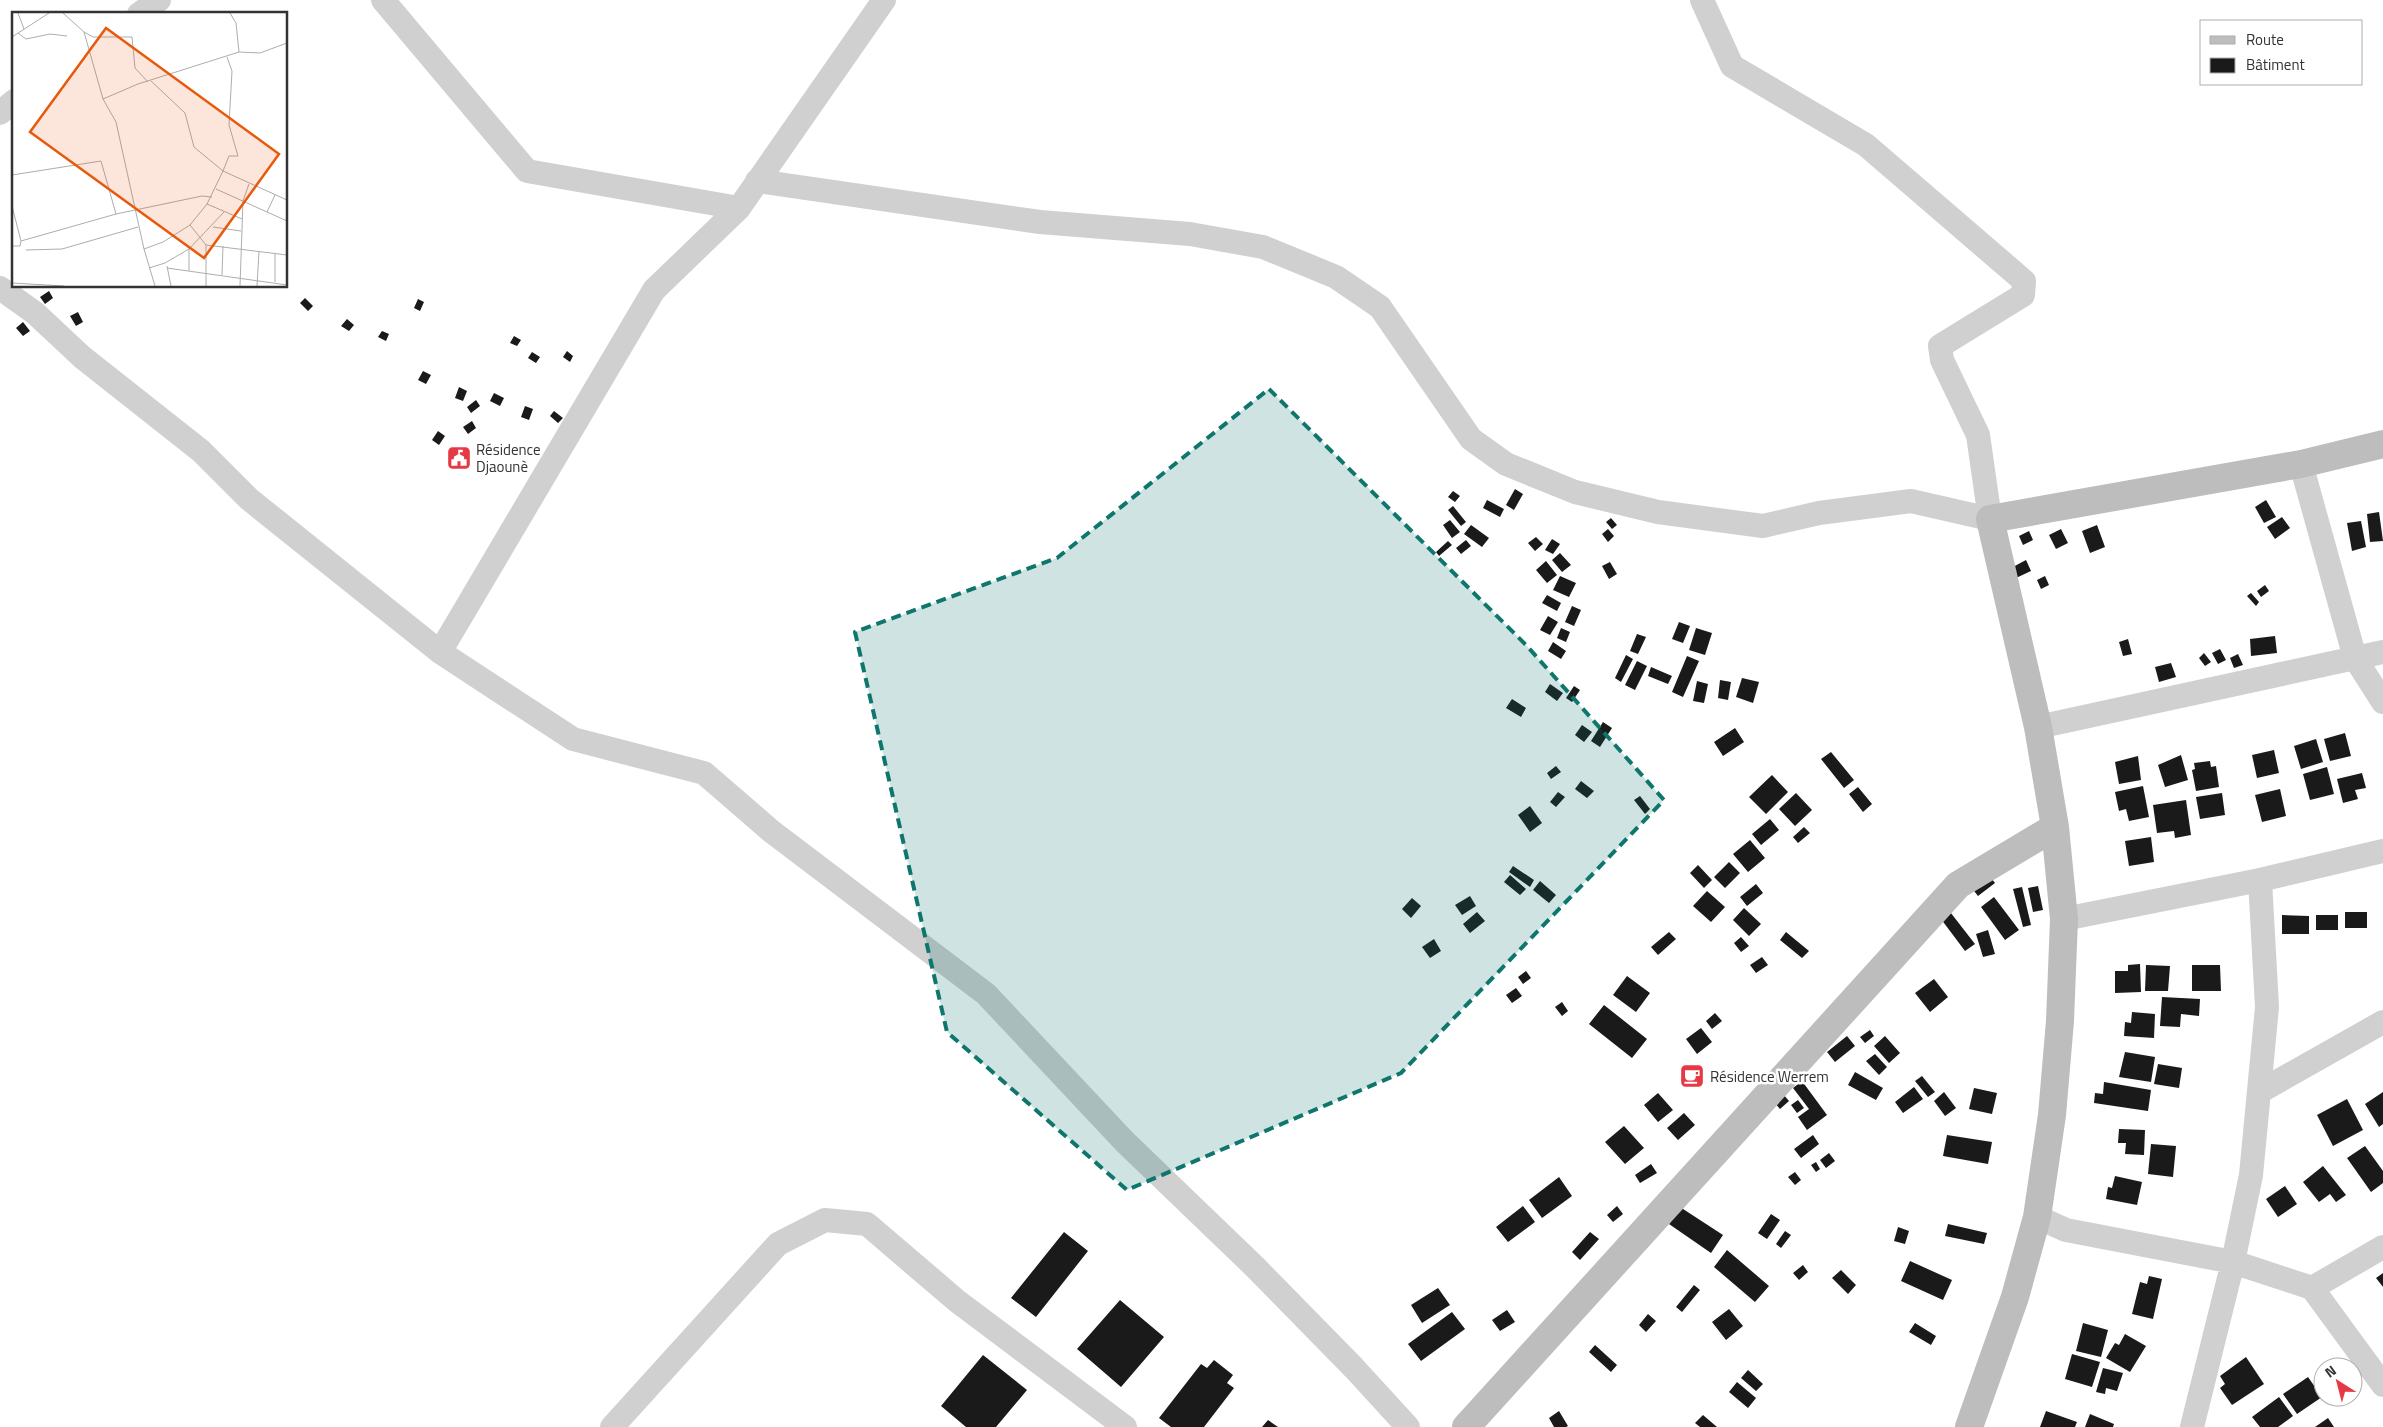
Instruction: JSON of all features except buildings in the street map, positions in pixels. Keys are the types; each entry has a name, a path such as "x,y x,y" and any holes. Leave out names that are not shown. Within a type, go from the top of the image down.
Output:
{"street":[{"path":"142,12 159,0"},
{"path":"383,0 526,171 739,208"},
{"path":"440,652 654,290 739,208 884,0"},
{"path":"1702,0 1732,66 1866,145 2024,281 2023,295 1940,346 1942,360 1978,435 1990,519 2038,727 2055,827 2064,919 2060,1021 2052,1115 2037,1217 2016,1297 1969,1427"},
{"path":"0,113 12,103"},
{"path":"757,182 1040,222 1190,234 1263,247 1336,278 1380,307 1471,439 1506,464 1575,492 1658,512 1763,526 1819,513 1911,501 1990,519 2301,464 2383,444"},
{"path":"0,288 35,313 82,357 201,451 249,500 440,652 573,739 704,773 771,831 986,994 1125,1142 1256,1268 1354,1368 1408,1427"},
{"path":"2301,464 2355,658 2383,702"},
{"path":"2038,727 2383,652"},
{"path":"1466,1427 1958,885 2055,827"},
{"path":"2064,919 2260,880 2383,851"},
{"path":"2192,1427 2233,1262 2251,1175 2267,1007 2260,880"},
{"path":"2259,1092 2383,1022"},
{"path":"2037,1217 2066,1230 2233,1262 2312,1288 2383,1385"},
{"path":"612,1427 778,1244 826,1220 867,1224 957,1301 1125,1427"},
{"path":"2312,1288 2383,1247"}],"highlighted area":[{"path":"1269,389 1527,646 1664,800 1401,1073 1127,1190 947,1032 855,632 1057,558"}],"place":[{"name":"Résidence Djaounè","path":"459,458"},
{"name":"Résidence Werrem","path":"1692,1076"}]}
